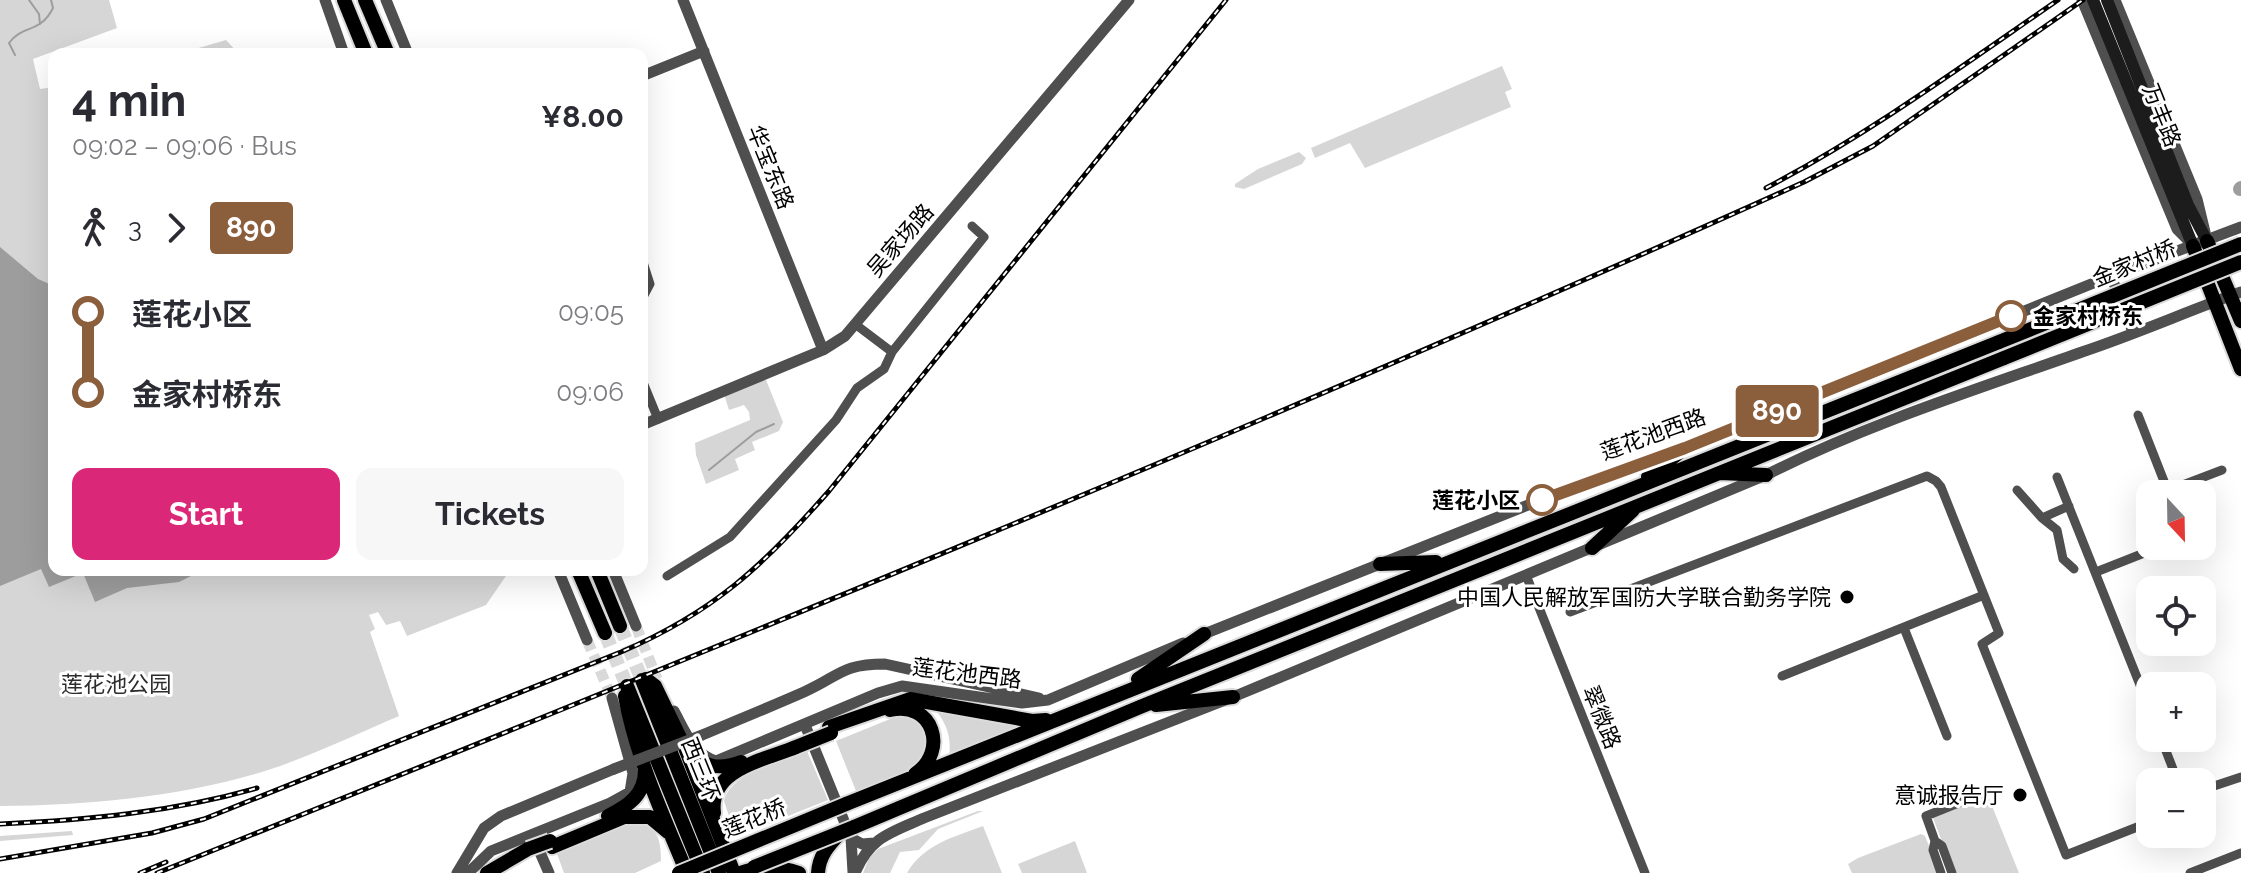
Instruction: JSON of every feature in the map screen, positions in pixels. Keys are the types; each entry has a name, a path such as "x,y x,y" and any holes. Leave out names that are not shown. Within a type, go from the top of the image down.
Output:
{"main road":[{"path":"344,0 364,48"},
{"path":"365,0 385,48"},
{"name":"万丰路","path":"2093,0 2200,243"},
{"name":"万丰路","path":"2107,0 2200,243"},
{"path":"2200,243 2236,294 2241,321"},
{"path":"2200,243 2214,301 2241,369"},
{"name":"金家村桥","path":"1999,342 2241,244"},
{"name":"金家村桥","path":"1716,473 2241,262"},
{"name":"莲花池西路","path":"846,804 1999,342"},
{"path":"1634,487 1685,448"},
{"path":"747,870 849,832 1140,707 1716,473 1766,475"},
{"path":"1592,548 1640,504"},
{"path":"1380,564 1448,562"},
{"path":"581,576 605,633"},
{"path":"599,576 620,626"},
{"path":"1114,695 1204,634"},
{"path":"649,679 685,748 734,873"},
{"name":"西三环","path":"649,679 719,873"},
{"name":"西三环","path":"645,766 629,720 625,687 703,873"},
{"path":"1140,707 1233,697"},
{"path":"685,748 706,765 727,768 910,699 1032,721 1059,719"},
{"path":"830,730 886,711 905,708 916,712 928,721 932,729 934,749 925,767 904,781"},
{"path":"717,829 713,806 725,779 795,744"},
{"path":"645,766 687,873"},
{"path":"551,844 632,803 643,785 645,766"},
{"name":"莲花桥","path":"679,873 846,804"},
{"path":"487,873 530,852 624,817 650,817 671,835"},
{"path":"818,873 818,861 823,852 849,832"},
{"path":"502,873 530,852"},
{"path":"747,870 790,869 799,873"}],"street":[{"path":"325,0 342,48"},
{"path":"386,0 406,48"},
{"name":"华宝东路","path":"683,0 823,350"},
{"name":"吴家场路","path":"648,423 823,350 845,336 1129,0"},
{"path":"2082,0 2177,229 2200,243"},
{"path":"2115,0 2197,199 2200,243"},
{"path":"648,74 704,51"},
{"path":"667,576 730,537 836,420 857,388 884,369 892,352 984,237 972,226"},
{"name":"莲花池西路","path":"649,679 693,745 703,757 716,761 878,693 902,686 1022,703 1048,700 1204,634 1591,480 1685,448 2111,276 2241,227"},
{"path":"2111,276 2133,332"},
{"path":"854,873 863,855 879,837 924,818 1233,697 1766,475 1815,451 1996,380 2085,352 2236,294"},
{"path":"855,324 892,352"},
{"path":"648,395 658,419"},
{"path":"2138,415 2163,480"},
{"path":"2197,480 2222,470"},
{"path":"1570,612 1927,476 1941,487 1999,633 1982,644 2066,855 2136,828"},
{"path":"2057,477 2136,674"},
{"path":"2017,490 2057,530 2063,559 2074,569"},
{"path":"2042,518 2069,506"},
{"path":"2096,572 2136,556"},
{"name":"翠微路","path":"1526,575 1645,873"},
{"path":"560,576 587,640"},
{"path":"615,576 636,626"},
{"path":"1782,676 1984,595"},
{"path":"1904,628 1947,736"},
{"path":"457,873 484,828 501,816 700,736 860,664 885,664 1048,700"},
{"path":"468,873 491,851 630,792 633,773 612,698"},
{"path":"805,725 849,832 854,873"},
{"path":"2216,785 2241,777"},
{"path":"1941,873 1926,816 1986,792"},
{"path":"849,832 862,844 874,843"},
{"path":"532,833 549,873"},
{"path":"1935,841 1942,846 1952,873"},
{"path":"2190,873 2241,853"}],"green space":[{"name":"莲花池公园","path":"0,0 109,0 117,28 63,48 48,48 48,53 33,59 40,89 48,88 48,576 506,576 486,605 407,636 400,621 386,625 378,612 369,615 375,629 370,632 399,716 284,764 202,787 136,798 0,806"},
{"path":"226,40 233,48 199,48"},
{"path":"1502,66 1512,89 1505,92 1511,107 1365,168 1350,143 1315,158 1311,148"},
{"path":"1299,152 1306,158 1302,164 1244,189 1235,187 1258,169"},
{"path":"764,375 783,422 779,431 752,442 755,450 735,459 739,470 706,484 695,443 750,420 744,405 729,410 723,391"},
{"path":"933,707 1018,724 1017,728 949,757 947,730"},
{"path":"900,715 926,727 929,747 916,769 856,791 836,741"},
{"path":"807,751 828,800 736,837 724,801 728,791 758,769"},
{"path":"1988,796 2019,873 1954,873 1933,818"},
{"path":"983,811 938,829 919,850 900,852 890,873 863,873 869,858 878,849"},
{"path":"629,821 645,825 655,832 660,844 661,861 635,873 564,873 556,851"},
{"path":"983,826 1002,873 907,873 931,848"},
{"path":"72,831 73,835 0,841 0,836"},
{"path":"1921,834 1925,836 1940,873 1852,873 1848,864 1858,858"},
{"path":"1075,841 1087,873 1022,873 1018,864"}],"shaded area":[{"path":"0,247 38,279 48,283 48,576 76,576 49,587 41,569 0,586"},
{"path":"84,576 191,576 179,582 127,588 95,602"}],"waterway":[{"path":"29,0 39,14 40,24"},
{"path":"15,55 9,43 20,33 43,22 53,8 51,0"},
{"path":"709,470 756,432 774,424"}],"tunnel":[{"path":"620,626 642,680"},
{"path":"636,626 657,679"},
{"path":"605,633 627,686"},
{"path":"587,640 612,698"}],"railway":[{"path":"0,859 152,833 204,819 621,652 654,637 710,603 759,564 829,491 1226,0"},
{"path":"1766,188 1878,122 2058,0"},
{"path":"157,873 1190,450 1804,182 1873,146 2083,0"},
{"path":"0,824 130,814 257,788"},
{"path":"140,873 166,862"}],"bus line":[{"name":"890","path":"1542,500 1685,448 2011,316"}],"place":[{"name":"金家村桥东","path":"2011,316"},
{"name":"莲花小区","path":"1542,500"},
{"name":"中国人民解放军国防大学联合勤务学院","path":"1847,597"},
{"name":"意诚报告厅","path":"2020,795"}]}
